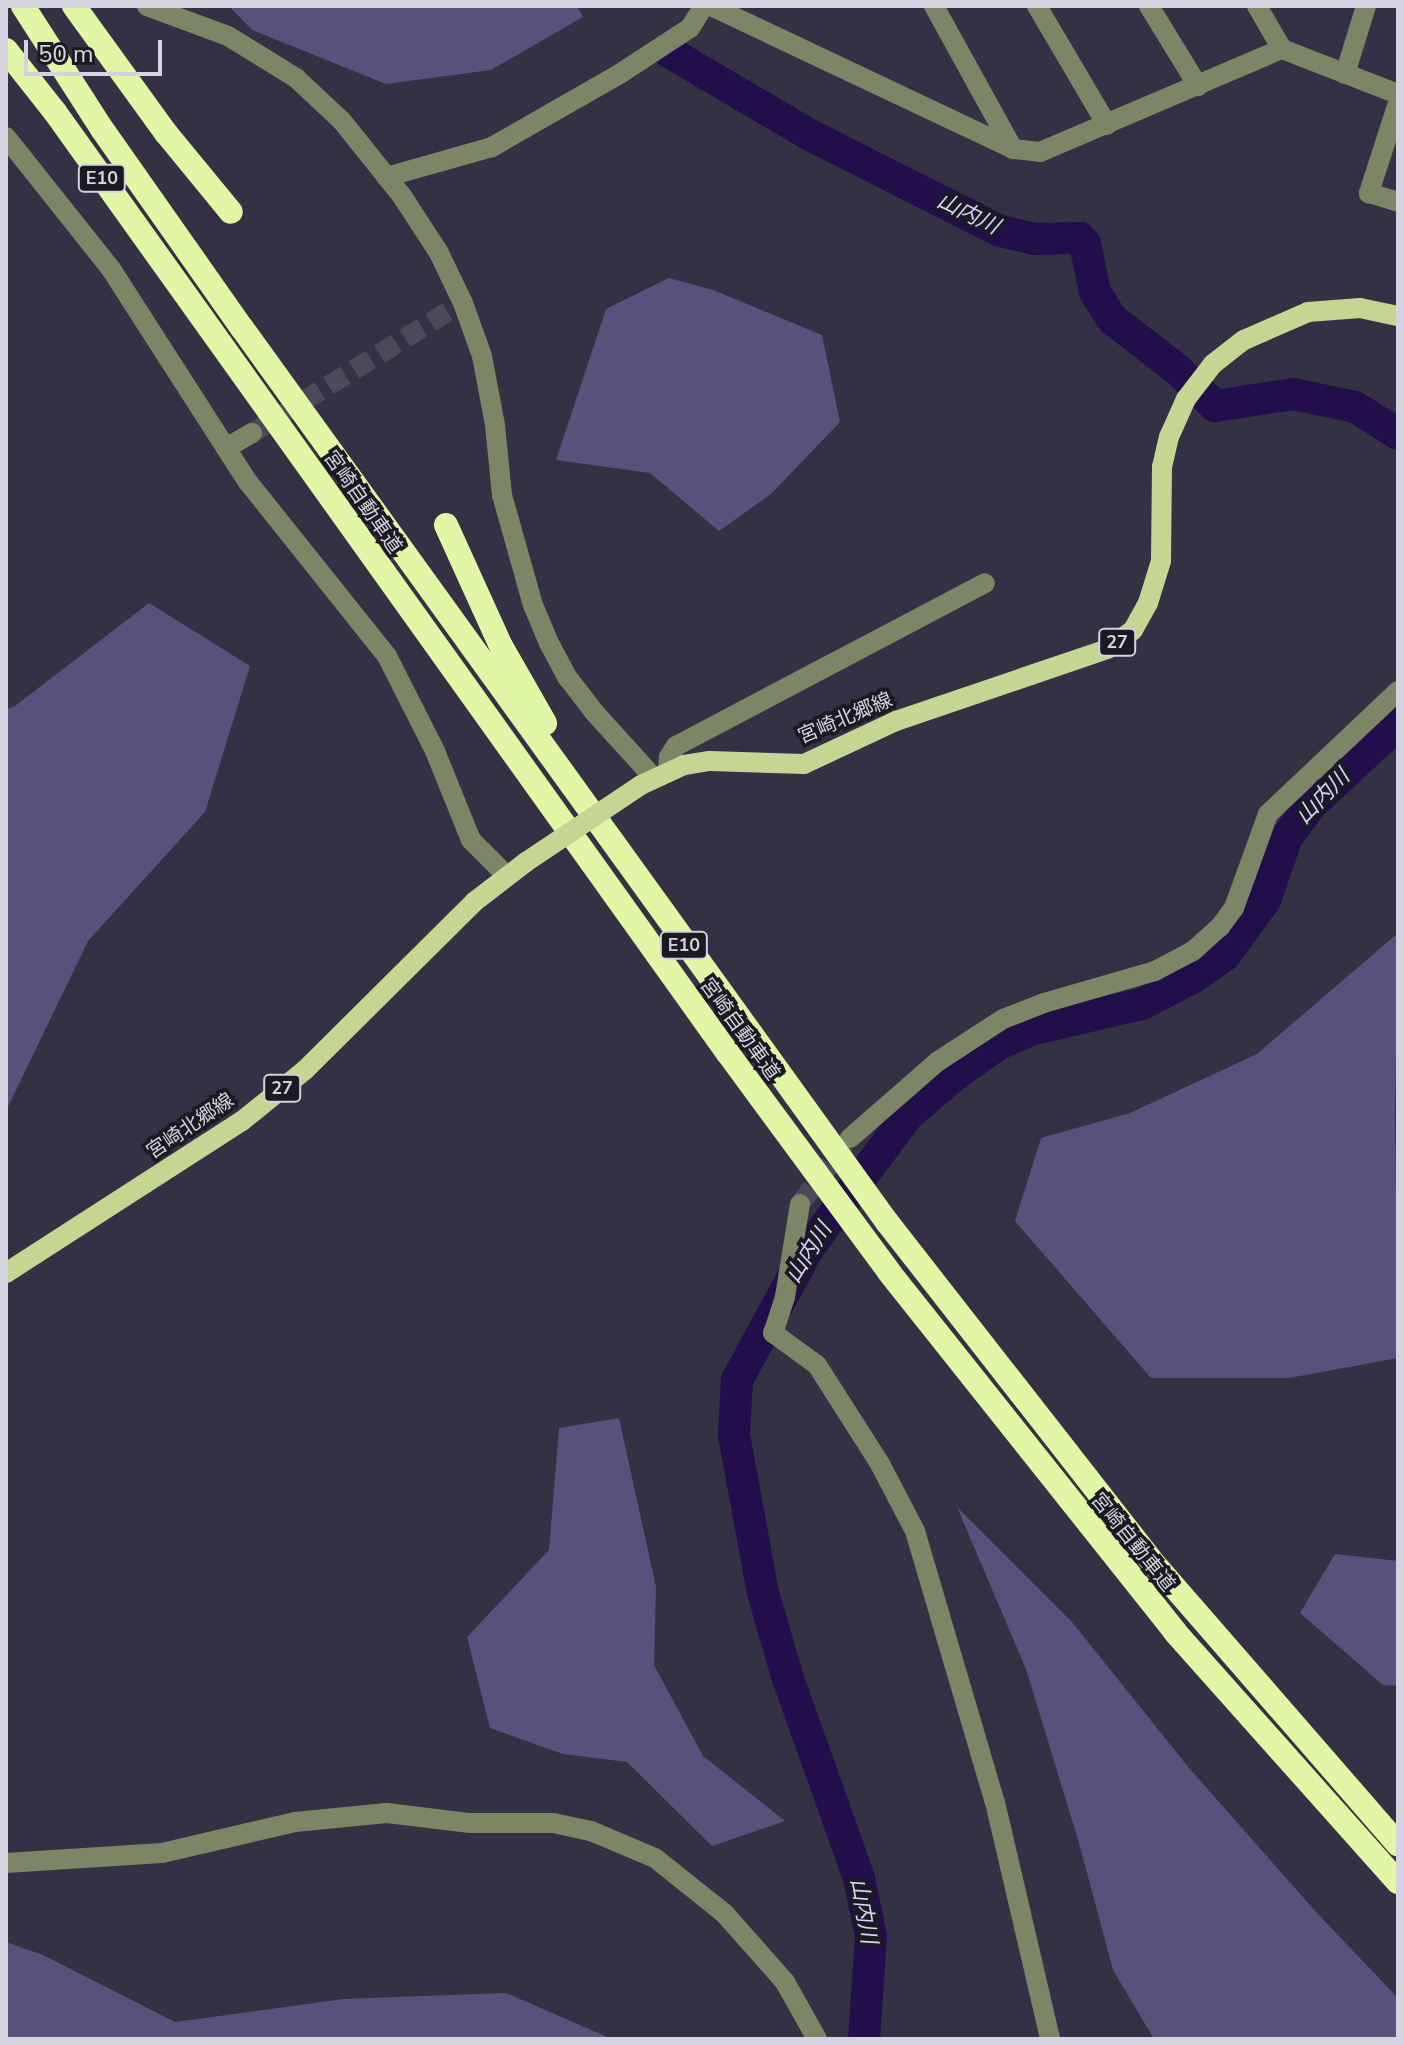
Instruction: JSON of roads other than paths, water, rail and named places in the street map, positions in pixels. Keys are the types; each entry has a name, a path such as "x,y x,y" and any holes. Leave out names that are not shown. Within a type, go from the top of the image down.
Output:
{"highway":[{"name":"宮崎自動車道","path":"23,6 172,229 690,953 989,1356 1150,1559 1398,1844"},
{"path":"74,6 166,133 231,212"},
{"name":"宮崎自動車道","path":"6,50 55,112 709,1027 889,1272 1175,1632 1398,1882"},
{"path":"446,525 529,700 664,897 690,953"}],"main road":[{"name":"宮崎北郷線","path":"6,1273 253,1113 305,1070 474,902 526,862 654,778 710,761 804,764 896,721 1107,649 1133,630 1148,603 1161,561 1162,467 1169,437 1186,399 1213,364 1244,340 1308,312 1360,308 1398,316"}],"street":[{"path":"147,6 228,36 296,78 342,121 439,253 458,306 482,356 495,425 502,495 533,605 568,678 654,778 676,746 985,583"},
{"path":"386,177 492,147 678,36 690,28 704,6"},
{"path":"711,6 1013,149 1040,152 1282,49"},
{"path":"734,17 754,6"},
{"path":"934,6 1013,149"},
{"path":"1037,6 1107,125"},
{"path":"1149,6 1198,86"},
{"path":"1257,6 1282,49 1398,94"},
{"path":"1345,74 1366,6"},
{"path":"1398,103 1369,193 1398,202"},
{"path":"6,137 111,269 248,482 387,656 435,751 471,840 507,876"},
{"path":"226,448 252,433"},
{"path":"850,1138 937,1062 1003,1019 1044,1003 1155,971 1193,951 1220,927 1234,908 1268,814 1398,691"},
{"path":"800,1204 785,1297 773,1333 817,1365 880,1464 915,1531 995,1802 1050,2039"},
{"path":"6,1863 162,1853 295,1822 387,1813 492,1825 553,1823 591,1831 655,1858 724,1913 785,1982 817,2039"}],"waterway":[{"name":"山内川","path":"669,52 808,134 1000,231 1035,239 1080,238 1085,244 1095,292 1112,319 1178,370 1215,406 1293,394 1355,407 1398,434"},
{"name":"山内川","path":"864,2039 871,1936 859,1878 788,1679 763,1593 734,1435 737,1380 808,1249 908,1115 997,1045 1030,1030 1142,1004 1194,977 1225,955 1265,900 1287,837 1311,805 1398,724"}],"tunnel":[{"path":"252,433 452,309"},
{"path":"800,1204 845,1144"}]}
